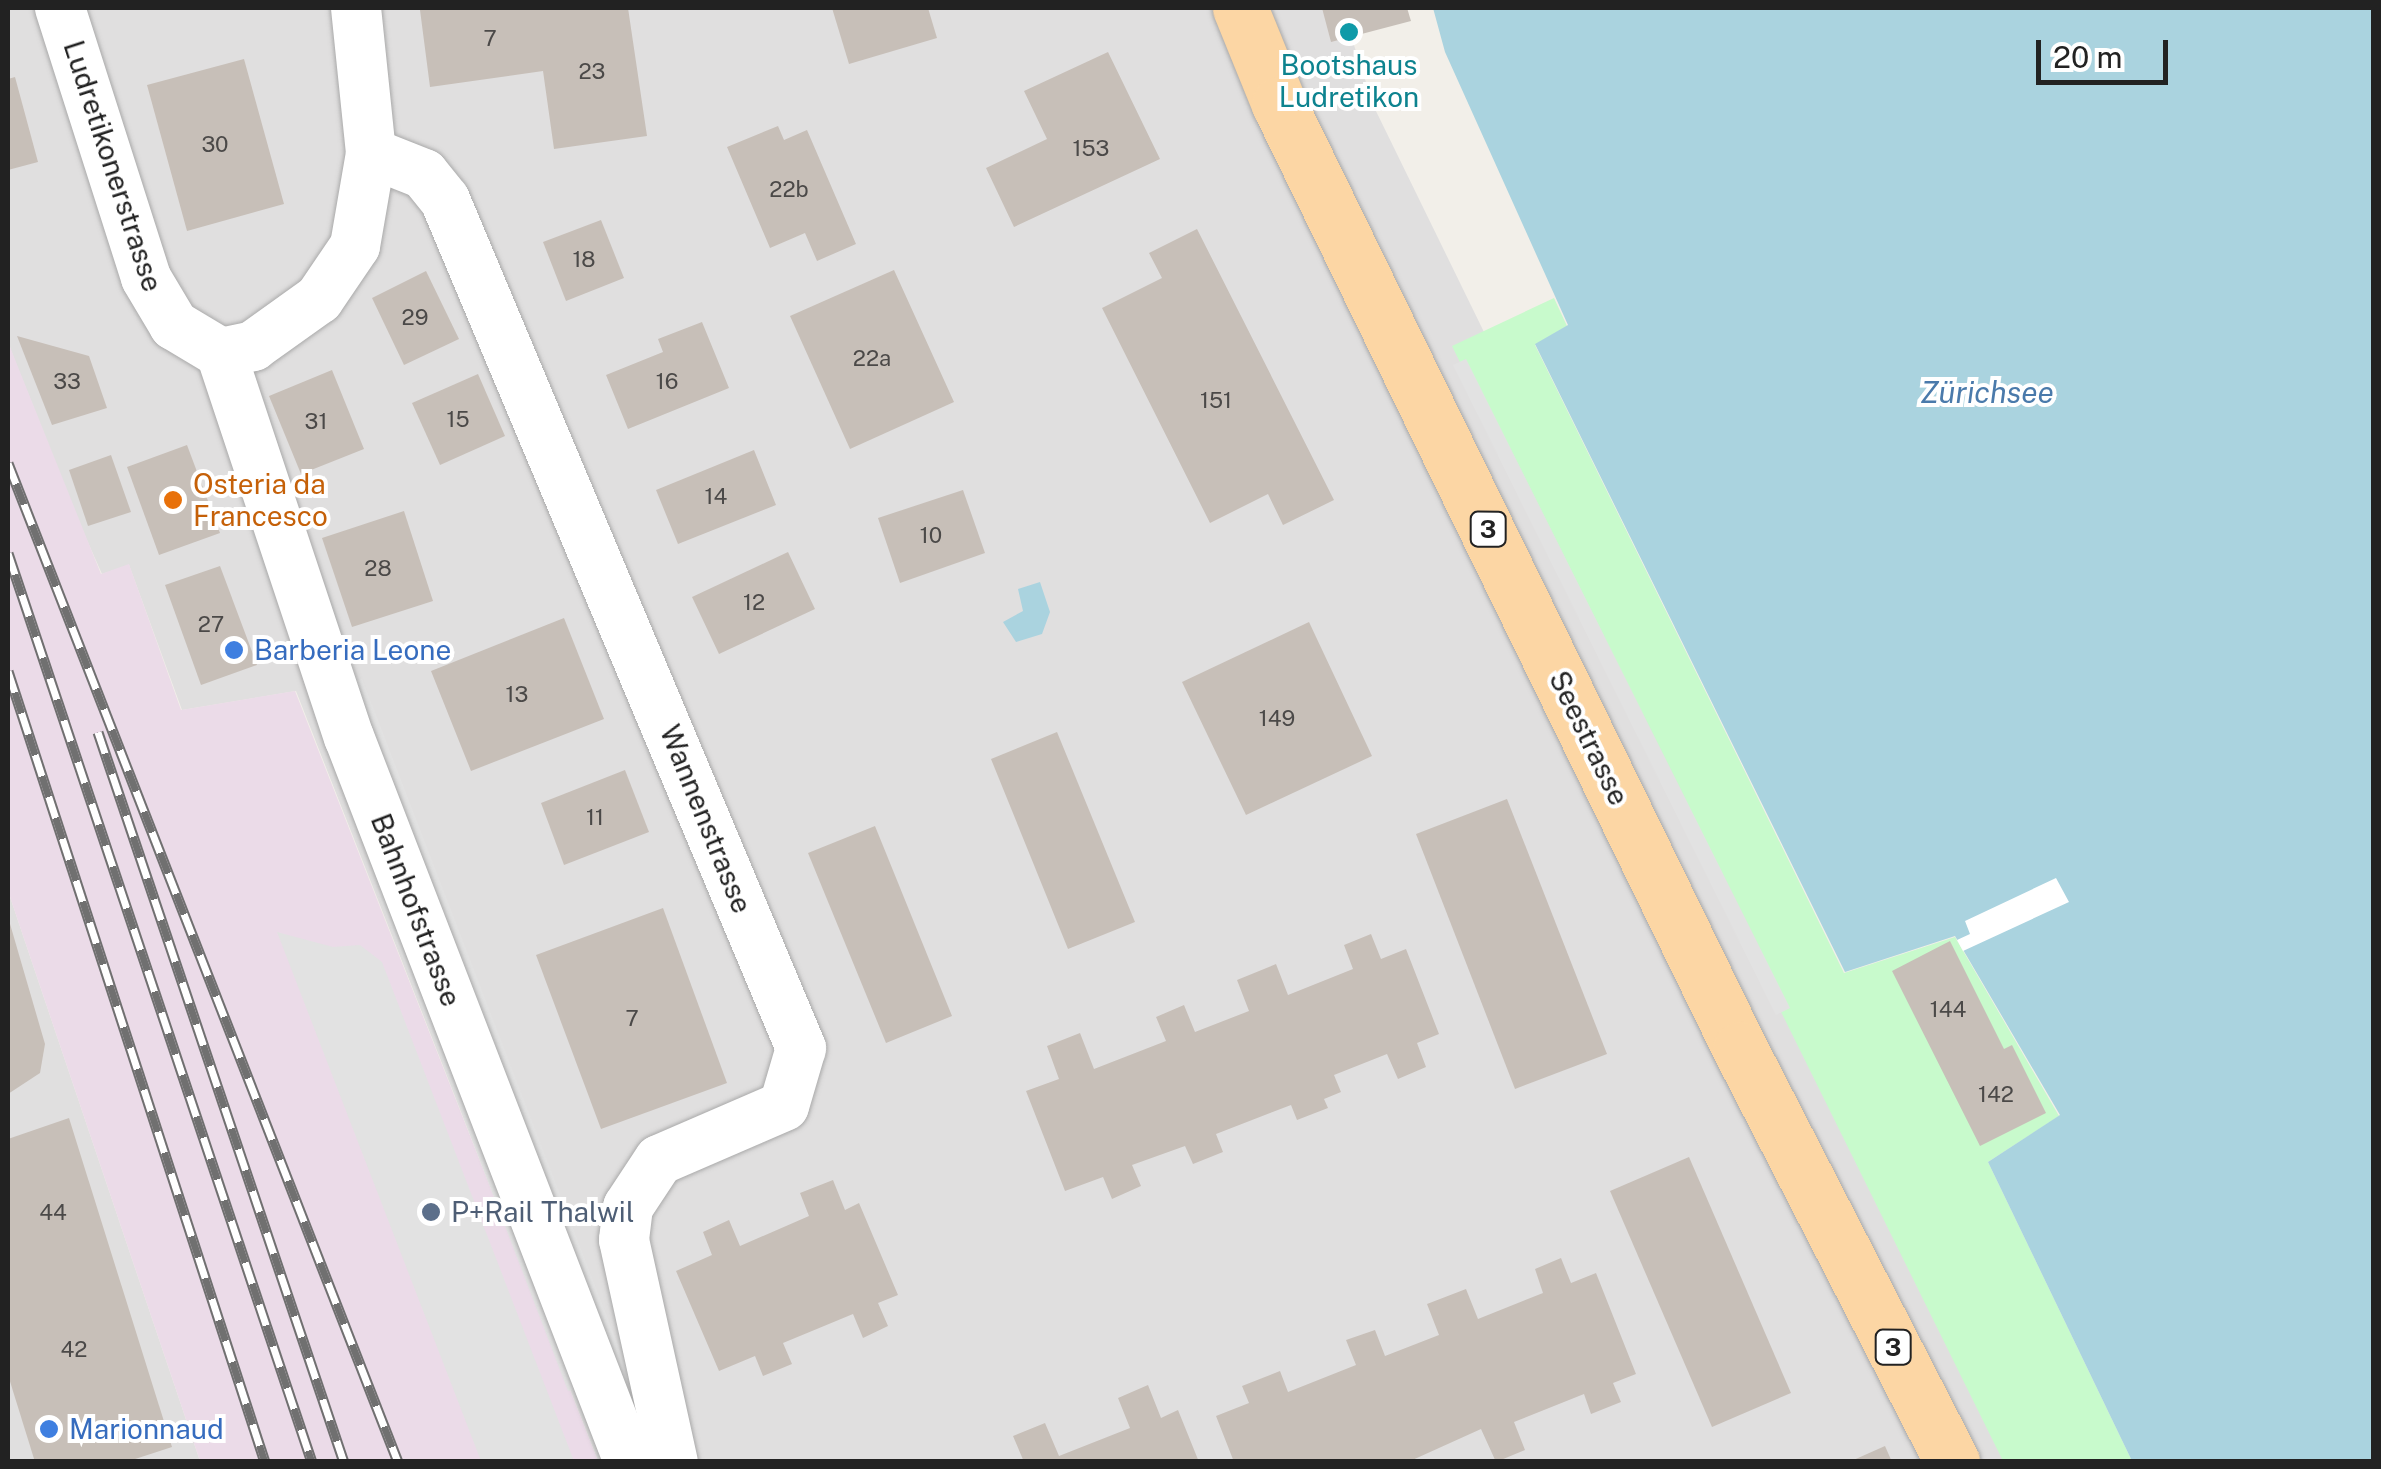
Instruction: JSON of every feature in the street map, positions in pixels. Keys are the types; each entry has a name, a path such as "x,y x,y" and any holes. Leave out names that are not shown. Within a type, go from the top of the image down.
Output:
{"main road":[{"name":"Seestrasse","path":"1240,8 1279,104 1740,1049 1952,1462"}],"street":[{"name":"Ludretikonerstrasse","path":"60,8 146,278 181,332 221,352"},
{"path":"221,352 253,346 340,276 365,218 371,153 356,8"},
{"name":"Wannenstrasse","path":"371,153 424,174 444,200 801,1048 784,1106 660,1160 628,1207 624,1240 674,1462"},
{"name":"Bahnhofstrasse","path":"221,352 350,737 629,1462"}],"shaded area":[{"path":"8,8 1342,8 1374,107 2036,1461 598,1461 296,691 182,710 129,565 102,574 49,455 8,342"},
{"path":"8,342 101,574 129,564 181,710 295,691 598,1461 200,1461 8,891"},
{"path":"1466,359 1790,1008 1776,1015 1453,365"},
{"path":"362,679 636,1392 624,1397 348,684"},
{"path":"388,886 581,1387 568,1391 377,891"},
{"path":"8,891 200,1461 8,1461"},
{"name":"P+Rail Thalwil","path":"277,932 333,947 360,945 382,962 574,1461 481,1461"}],"green space":[{"path":"1554,298 1567,326 1535,345 1844,973 1955,937 2059,1116 1988,1162 2132,1461 2003,1461 1452,346"}],"water":[{"name":"Zürichsee","path":"1433,8 2373,8 2373,1461 2132,1461 1988,1162 2060,1115 1955,936 1845,972 1535,344 1568,325 1445,52"},
{"path":"1040,582 1050,612 1042,634 1016,642 1003,622 1023,611 1018,589"}],"pier":[{"path":"2056,878 2069,902 1963,951 1957,940 1970,934 1965,921"}],"building":[{"path":"628,8 647,136 554,149 543,71 430,87 420,10"},
{"path":"832,8 928,8 937,38 849,64"},
{"name":"Bootshaus Ludretikon","path":"1322,8 1407,8 1411,21 1331,42"},
{"path":"1108,52 1160,159 1014,227 986,168 1047,139 1024,91"},
{"path":"244,59 284,204 187,231 147,85"},
{"path":"15,77 38,162 8,170 8,79"},
{"path":"778,126 784,140 807,130 856,244 817,261 805,233 770,248 727,147"},
{"path":"601,220 624,278 566,301 543,242"},
{"path":"1197,229 1334,500 1283,525 1268,494 1210,523 1102,308 1162,278 1149,253"},
{"path":"894,270 954,402 850,449 790,316"},
{"path":"426,271 459,339 404,365 372,298"},
{"path":"702,322 729,388 628,429 606,375 663,352 658,339"},
{"path":"17,336 89,356 107,408 52,425"},
{"path":"332,370 364,449 301,474 269,396"},
{"path":"478,374 505,436 440,465 412,403"},
{"name":"Osteria da Francesco","path":"187,445 220,533 159,555 127,467"},
{"path":"754,450 776,505 678,544 656,490"},
{"path":"111,455 131,512 88,526 69,470"},
{"path":"963,490 985,553 900,583 878,518"},
{"path":"404,511 433,601 352,627 322,538"},
{"path":"788,552 815,609 719,654 692,597"},
{"path":"220,566 257,665 201,685 165,585"},
{"path":"564,618 604,719 471,771 431,671"},
{"path":"1309,622 1372,756 1246,815 1182,682"},
{"path":"1057,732 1135,922 1068,949 991,759"},
{"path":"625,770 649,832 564,865 541,803"},
{"path":"1507,799 1607,1054 1515,1089 1416,834"},
{"path":"875,826 952,1016 886,1043 808,853"},
{"path":"663,908 727,1083 601,1129 536,955"},
{"path":"8,917 45,1044 40,1073 8,1094"},
{"path":"1371,934 1381,959 1406,949 1439,1034 1417,1043 1426,1067 1398,1079 1387,1054 1334,1075 1341,1092 1324,1099 1328,1108 1297,1120 1291,1105 1216,1134 1223,1152 1193,1164 1185,1146 1132,1165 1141,1186 1112,1199 1103,1177 1065,1191 1026,1091 1059,1079 1047,1046 1080,1033 1094,1069 1166,1041 1156,1017 1184,1005 1195,1032 1249,1011 1237,980 1276,964 1288,995 1353,969 1344,945"},
{"path":"1950,941 2004,1049 2012,1045 2046,1113 1980,1146 1892,971"},
{"path":"69,1118 172,1447 126,1462 35,1462 8,1375 8,1139"},
{"path":"1689,1157 1791,1393 1712,1427 1610,1191"},
{"path":"833,1180 845,1210 859,1203 898,1295 878,1303 888,1326 863,1338 853,1314 783,1343 792,1364 763,1376 755,1356 719,1371 676,1271 712,1255 703,1232 729,1220 740,1246 809,1216 800,1193"},
{"path":"1561,1258 1571,1283 1596,1273 1636,1374 1613,1383 1621,1402 1591,1414 1584,1394 1514,1422 1525,1450 1496,1462 1481,1429 1408,1462 1234,1462 1216,1416 1249,1403 1242,1386 1280,1371 1288,1392 1356,1365 1346,1340 1375,1330 1385,1356 1439,1335 1427,1304 1466,1289 1478,1319 1543,1293 1535,1269"},
{"path":"1148,1385 1161,1418 1178,1410 1199,1462 1024,1462 1013,1436 1045,1423 1059,1456 1130,1428 1118,1398"},
{"path":"1885,1446 1892,1462 1849,1462"}],"railway":[{"path":"8,463 398,1462"},
{"path":"8,553 312,1462"},
{"path":"8,671 265,1462"},
{"path":"98,732 344,1462"}],"place":[{"name":"Bootshaus Ludretikon","path":"1349,32"},
{"name":"Osteria da Francesco","path":"173,500"},
{"name":"Barberia Leone","path":"234,650"},
{"name":"P+Rail Thalwil","path":"431,1212"},
{"name":"Marionnaud","path":"49,1429"}]}
